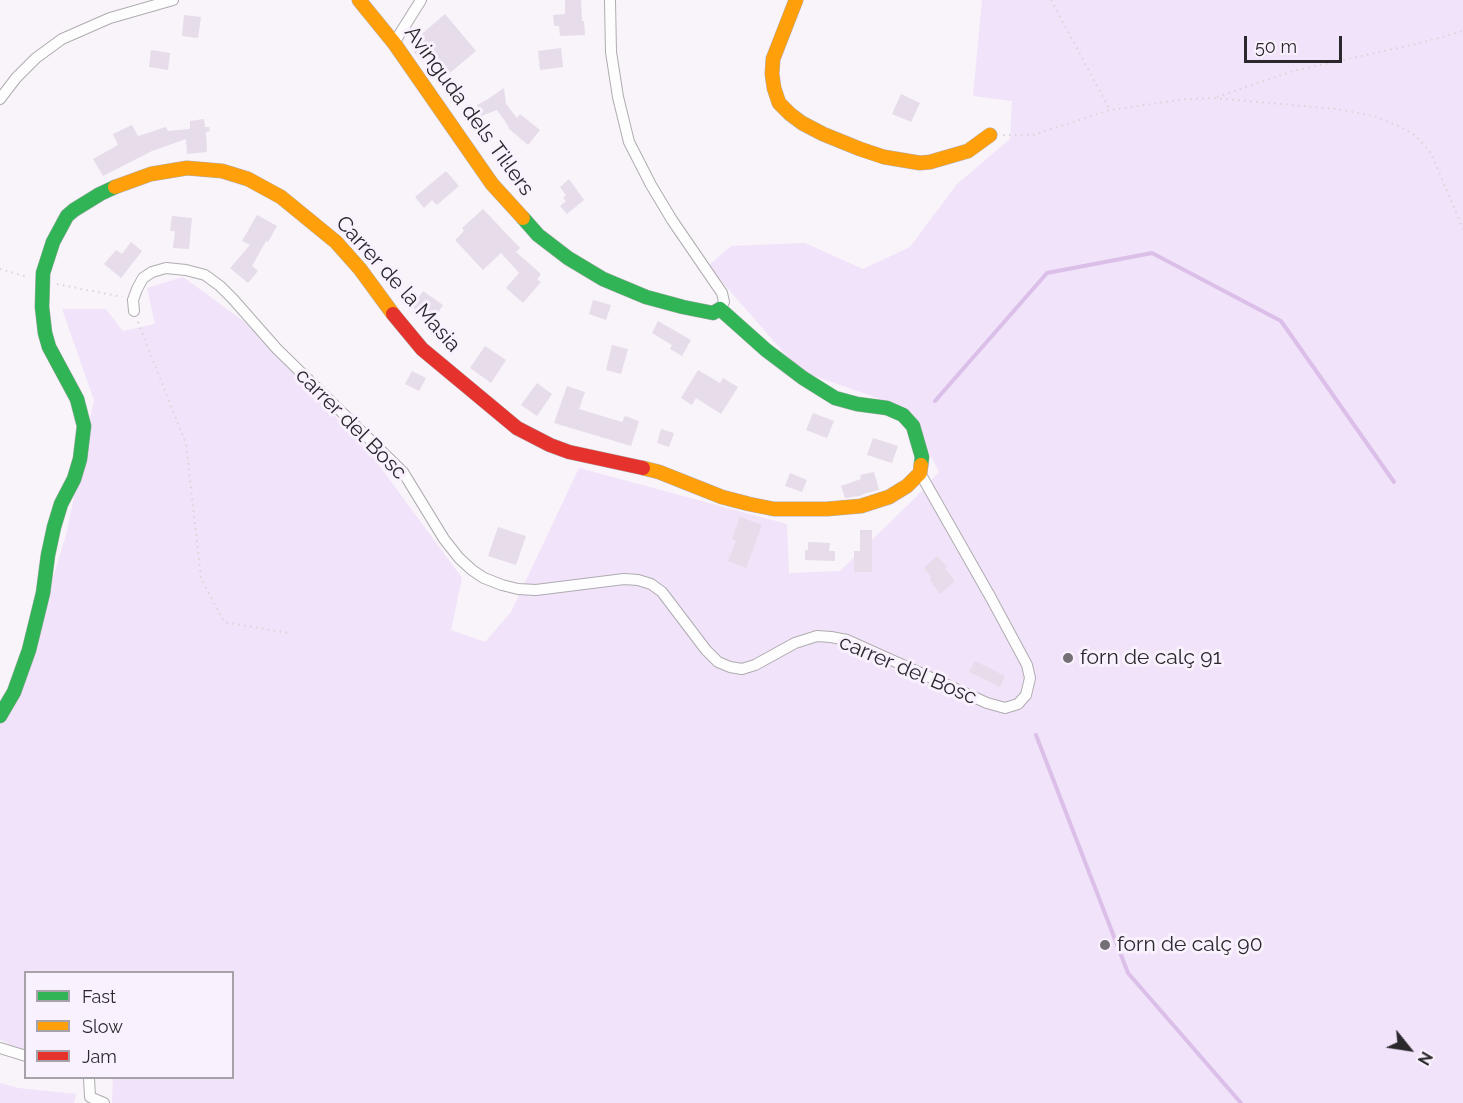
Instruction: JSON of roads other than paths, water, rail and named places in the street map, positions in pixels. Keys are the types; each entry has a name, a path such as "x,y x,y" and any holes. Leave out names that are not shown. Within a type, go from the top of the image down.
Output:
{"street":[{"path":"0,99 16,78 36,58 62,39 110,18 173,0"},
{"name":"Avinguda dels Til·lers","path":"359,0 394,43 492,184 538,235 568,258 622,288 646,297 713,313 720,309"},
{"path":"394,43 421,0"},
{"path":"610,0 611,52 618,97 629,142 667,211 722,293 724,302 720,309 766,350 803,378 835,398 887,408 903,415 913,426 918,441 922,457 920,473"},
{"path":"796,0 773,59 772,74 779,103 802,123 860,149 884,157 920,163 968,151 990,135"},
{"name":"Carrer de la Masia","path":"0,716 14,692 29,650 43,593 54,527 61,504 74,480 80,459 84,426 77,399 49,347 45,333 42,307 43,273 53,242 67,216 100,194 151,174 187,168 222,171 248,179 270,190 305,215 336,242 422,349 517,428 550,445 577,454 659,472 722,497 774,509 827,510 861,506 888,497 907,486 920,473"},
{"name":"carrer del Bosc","path":"134,305 143,278 152,272 166,268 205,275 233,299 277,349 403,472 444,539 459,558 484,578 510,587 536,590 624,579 638,580 662,591 706,650 718,662 730,667 742,669 755,665 795,643 817,636 831,637 847,640 987,704 1005,708 1018,704 1026,695 1030,678 1027,664 920,473"},
{"path":"0,1048 24,1055"},
{"path":"90,1079 90,1100 104,1103"}],"waterway":[{"path":"935,401 1047,273 1152,253 1281,321 1394,482"},
{"path":"1036,735 1128,973 1241,1103"}],"place":[{"name":"forn de calç 91","path":"1068,658"},
{"name":"forn de calç 90","path":"1105,945"}]}
